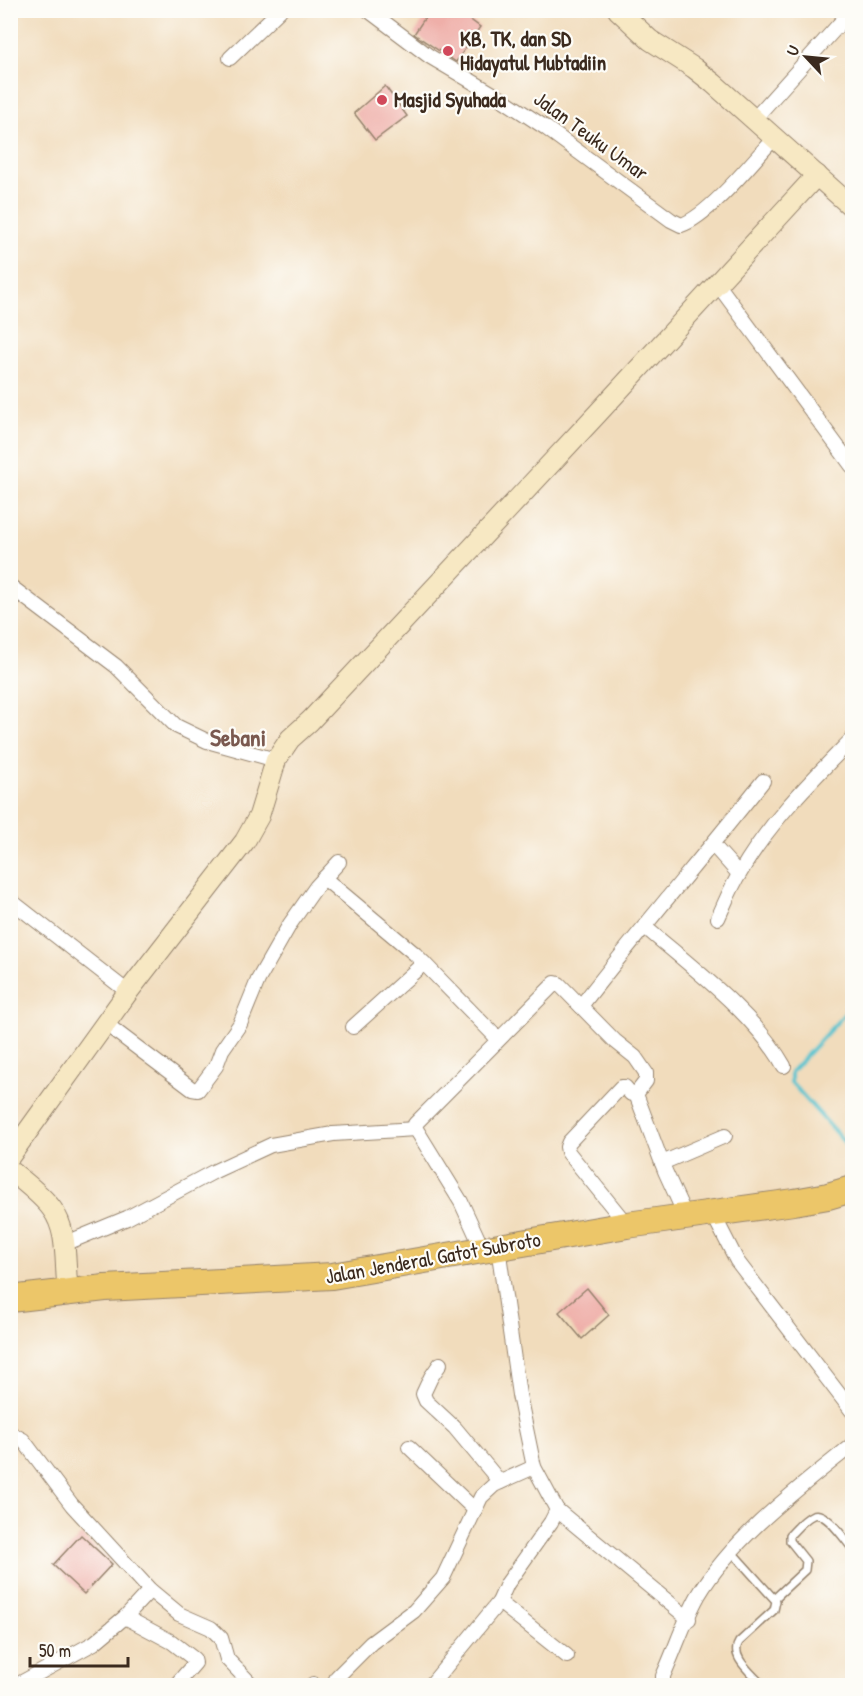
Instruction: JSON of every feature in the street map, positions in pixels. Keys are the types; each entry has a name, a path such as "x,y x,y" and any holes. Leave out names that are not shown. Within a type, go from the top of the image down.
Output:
{"highway":[{"name":"Jalan Jenderal Gatot Subroto","path":"10,1299 68,1291 332,1276 627,1225 817,1198 852,1190"}],"street":[{"path":"230,58 280,10"},
{"name":"Jalan Teuku Umar","path":"368,10 407,41 546,128 681,225 700,214 733,185 775,137"},
{"path":"618,10 650,40 694,68 755,118 852,207"},
{"path":"755,118 852,10"},
{"path":"10,1156 128,992 244,841 259,816 276,760 290,739 310,721 473,547 817,175"},
{"path":"716,282 852,466"},
{"path":"10,586 116,666 176,726 207,741 276,760"},
{"path":"718,918 739,873 767,831 806,786 852,740"},
{"path":"581,1006 682,878 713,845 763,781"},
{"path":"713,845 739,873"},
{"path":"106,1024 192,1089 198,1090 216,1066 222,1050 240,1024 258,980 290,924 324,878 339,862"},
{"path":"324,878 424,963 498,1039"},
{"path":"10,900 128,992"},
{"path":"645,927 696,970 746,1017 774,1048 784,1066"},
{"path":"353,1027 424,963"},
{"path":"636,1094 646,1081 646,1072 643,1067 559,984 555,984 415,1124 490,1248 534,1467 557,1510 688,1618"},
{"path":"627,1225 568,1152 567,1147 568,1142 621,1087 636,1094"},
{"path":"636,1094 662,1163 686,1217"},
{"path":"64,1245 127,1218 215,1171 271,1145 333,1134 416,1129"},
{"path":"662,1163 725,1136"},
{"path":"10,1170 50,1206 60,1225 68,1291"},
{"path":"713,1214 737,1261 852,1411"},
{"path":"440,1364 423,1394 426,1401 454,1428 500,1482"},
{"path":"10,1433 22,1440 72,1505 150,1590 179,1614 211,1628 221,1638 227,1659 254,1686"},
{"path":"409,1447 474,1509"},
{"path":"663,1686 663,1676 698,1597 731,1551 809,1480 851,1449"},
{"path":"333,1686 337,1677 371,1643 427,1599 450,1567 481,1497 494,1485 534,1467"},
{"path":"430,1686 499,1602 507,1584 557,1510"},
{"path":"15,1686 94,1643 125,1617 150,1590"},
{"path":"499,1602 567,1656"},
{"path":"125,1617 172,1642 194,1659 195,1663 191,1670 175,1686"}],"lane":[{"path":"763,1686 737,1657 736,1645 774,1610 775,1598 805,1570 806,1561 790,1541 790,1535 810,1517 819,1514 826,1517 852,1548"},
{"path":"731,1551 775,1598"}],"building":[{"name":"KB, TK, dan SD Hidayatul Mubtadiin","path":"430,10 457,10 480,27 456,62 414,34"},
{"name":"Masjid Syuhada","path":"385,86 407,116 375,140 354,113"},
{"path":"587,1288 609,1315 582,1339 559,1312"},
{"path":"81,1535 112,1564 84,1594 53,1565"}],"waterway":[{"path":"852,1006 791,1072 791,1082 852,1149"}],"place":[{"name":"KB, TK, dan SD Hidayatul Mubtadiin","path":"448,51"},
{"name":"Masjid Syuhada","path":"382,100"}],"district":[{"name":"Sebani","path":"238,738"}]}
